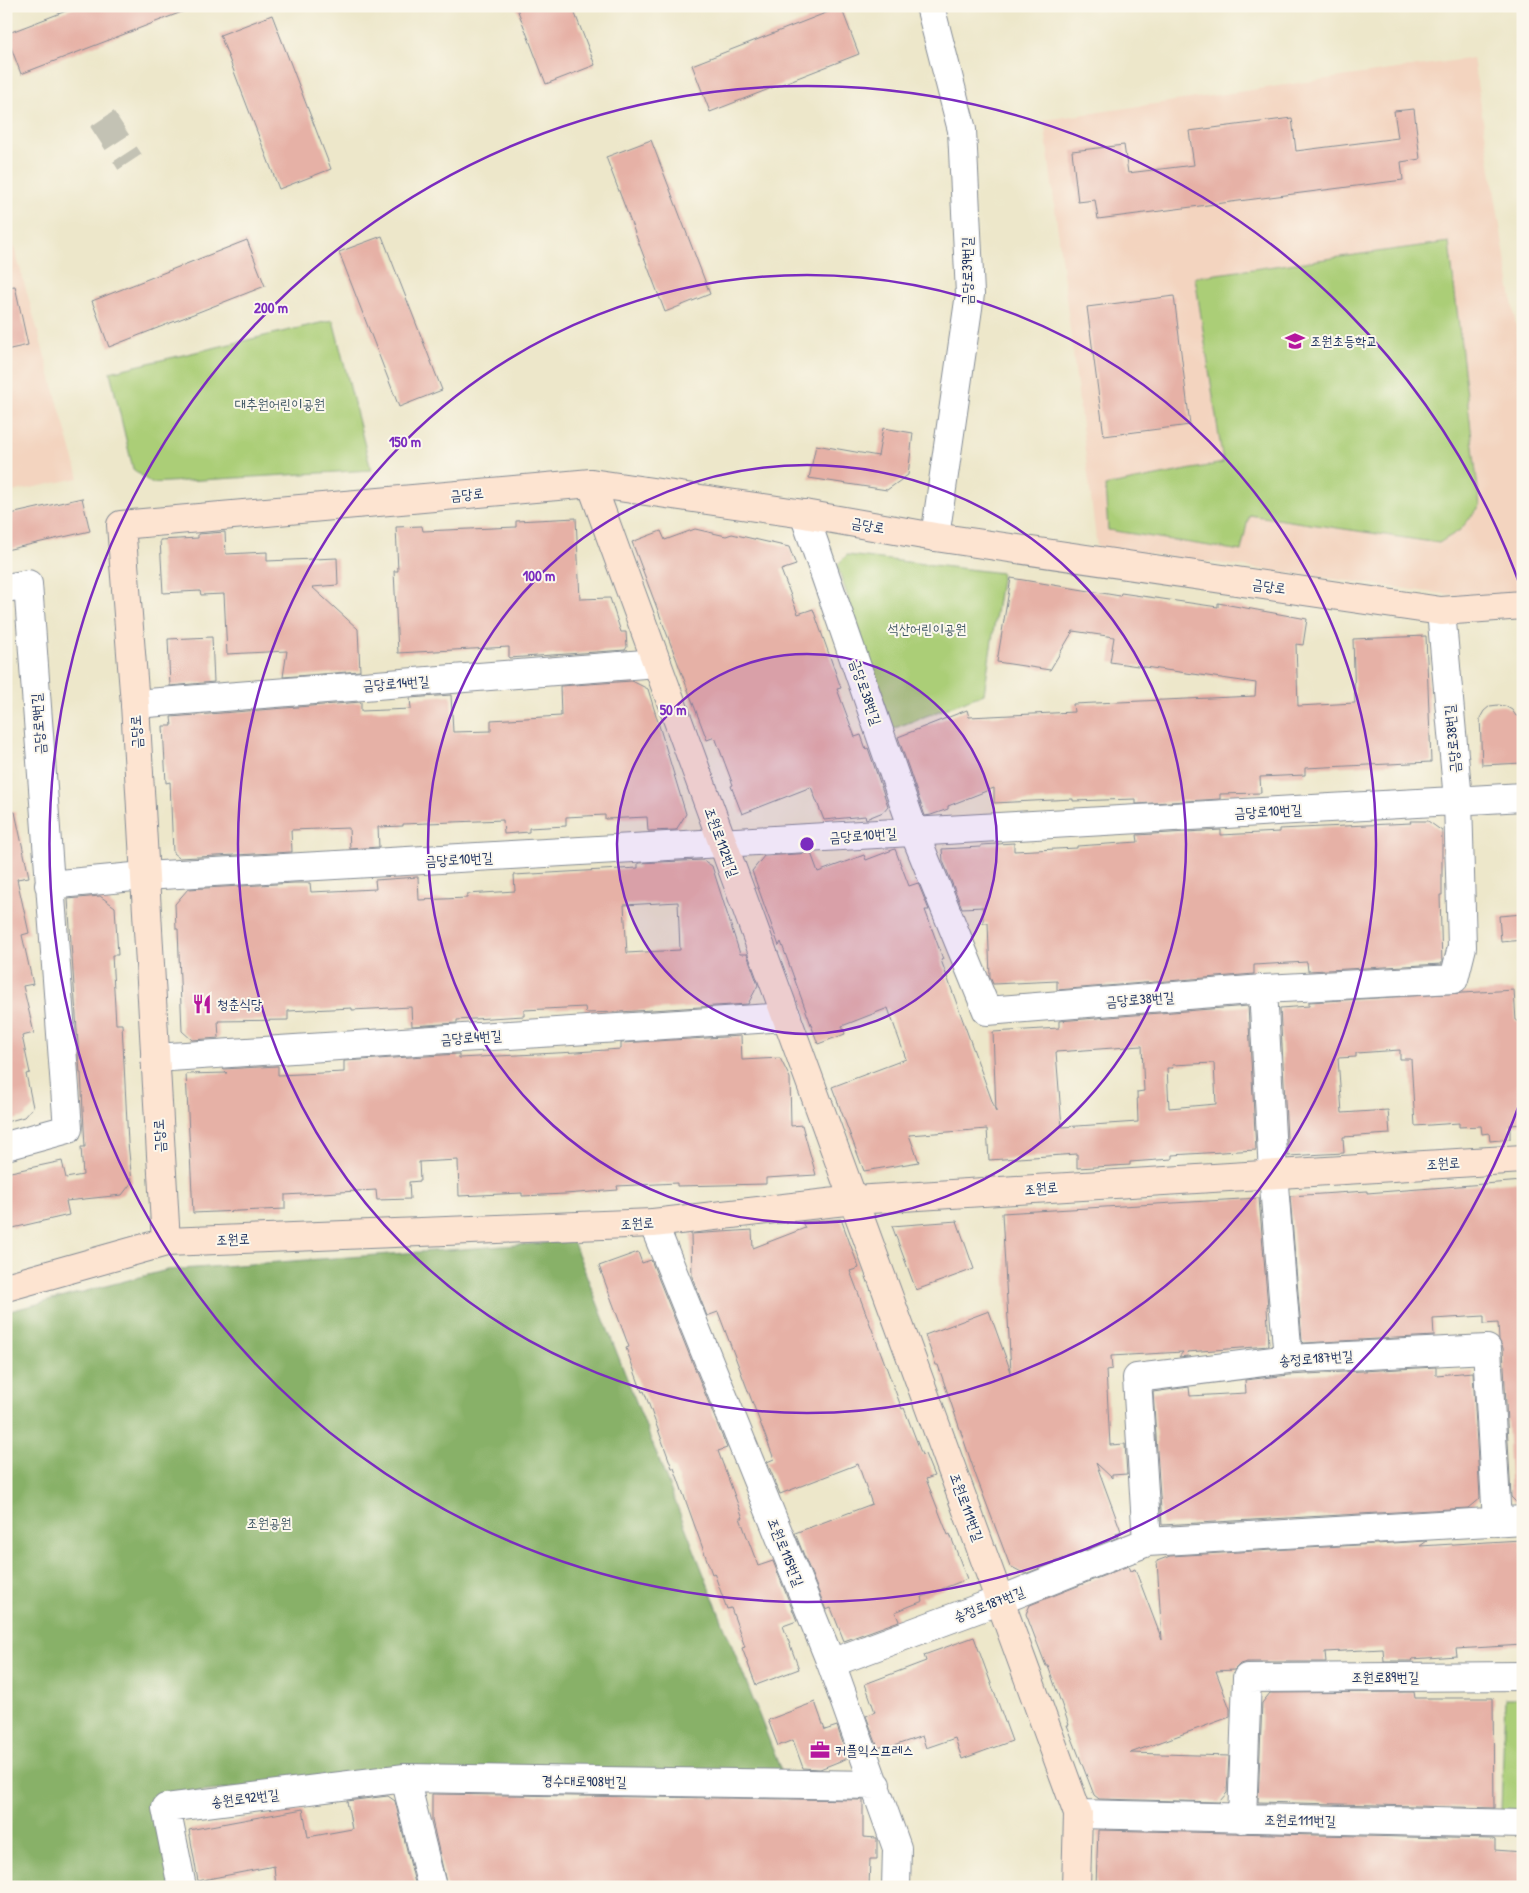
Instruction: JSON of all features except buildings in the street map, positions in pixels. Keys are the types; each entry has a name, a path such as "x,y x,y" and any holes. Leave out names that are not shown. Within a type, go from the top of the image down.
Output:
{"street":[{"name":"금당로39번길","path":"930,6 962,130 970,294 935,537"},
{"name":"금당로","path":"166,1242 135,704 121,525 591,483 804,514 935,537 1441,611 1523,604"},
{"name":"조원로112번길","path":"591,483 854,1200"},
{"name":"금당로38번길","path":"804,514 914,832 987,1011 1263,989 1454,979 1462,947 1458,800 1441,611"},
{"name":"금당로9번길","path":"6,588 28,584 68,1129 6,1146"},
{"name":"금당로14번길","path":"135,704 657,663"},
{"name":"금당로10번길","path":"144,876 1523,797"},
{"path":"49,885 144,876"},
{"path":"1263,989 1273,1173 1288,1359"},
{"name":"금당로4번길","path":"154,1058 787,1017"},
{"name":"조원로","path":"6,1288 166,1242 652,1223 854,1200 1523,1159"},
{"name":"조원로111번길","path":"854,1200 1078,1814 1076,1887"},
{"name":"조원로115번길","path":"652,1223 831,1663 897,1848 896,1887"},
{"name":"송정로187번길","path":"831,1663 1001,1600 1146,1542 1510,1521 1487,1349 1288,1359 1137,1378 1146,1542"},
{"name":"조원로89번길","path":"1242,1819 1247,1678 1523,1676"},
{"path":"405,1778 432,1887"},
{"name":"경수대로908번길","path":"405,1778 876,1786"},
{"name":"송원로92번길","path":"182,1887 166,1808 405,1778"},
{"name":"조원로111번길","path":"1078,1814 1523,1824"}],"shaded area":[{"name":"조원초등학교","path":"1473,58 1523,369 1523,594 1466,597 1097,547 1044,120"},
{"path":"6,218 79,478 6,493"}],"green space":[{"path":"1449,242 1480,506 1460,530 1439,543 1249,515 1241,551 1108,530 1105,486 1223,463 1195,277"},
{"name":"대추원어린이공원","path":"333,320 371,470 151,483 133,469 110,372"},
{"name":"석산어린이공원","path":"847,555 1002,573 984,694 892,729 837,565"},
{"name":"조원공원","path":"573,1241 785,1781 402,1769 157,1797 171,1887 6,1887 6,1312 167,1270"},
{"path":"1505,1698 1523,1698 1523,1812 1501,1811"}],"tunnel":[{"path":"102,119 130,162"}],"place":[{"name":"조원초등학교","path":"1295,341"},
{"name":"청춘식당","path":"202,1004"},
{"name":"커플익스프레스","path":"820,1750"}]}
